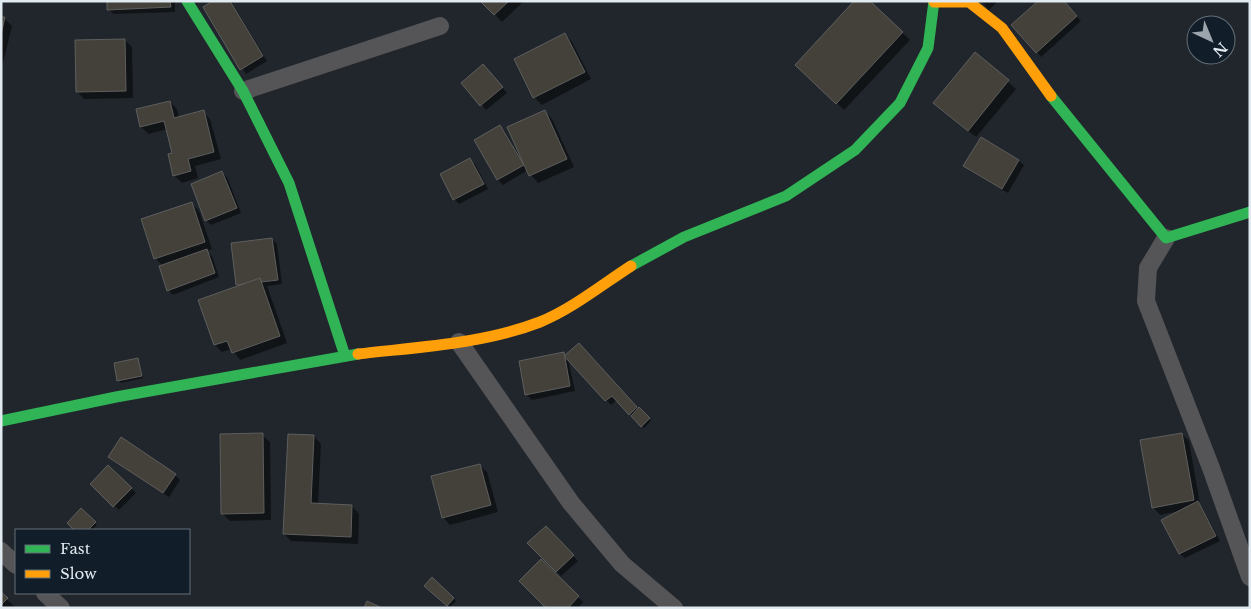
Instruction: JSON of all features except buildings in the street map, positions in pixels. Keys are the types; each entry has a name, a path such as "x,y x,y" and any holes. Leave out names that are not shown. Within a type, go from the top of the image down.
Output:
{"street":[{"path":"187,1 243,91 289,183 345,356"},
{"path":"1,421 116,397 345,356 459,342 507,333 542,321 576,302 638,261 684,237 786,196 855,150 900,103 928,48 934,2 970,2 1002,28 1062,111 1166,238"},
{"path":"243,91 440,26"},
{"path":"1250,212 1166,238 1148,268 1146,301 1211,468 1250,577"},
{"path":"459,342 571,502 622,564 674,608"},
{"path":"1,551 15,564"},
{"path":"46,594 61,608"}],"traffic: fast":[{"path":"187,1 243,91 289,183 345,356"},
{"path":"631,266 684,237 786,196 855,150 900,103 928,48 934,1"},
{"path":"1051,96 1166,238 1250,212"},
{"path":"1,421 116,397 358,354"}],"traffic: slow":[{"path":"934,2 969,2 1002,28 1051,96"},
{"path":"358,354 473,340 540,322 587,296 631,266"}]}
